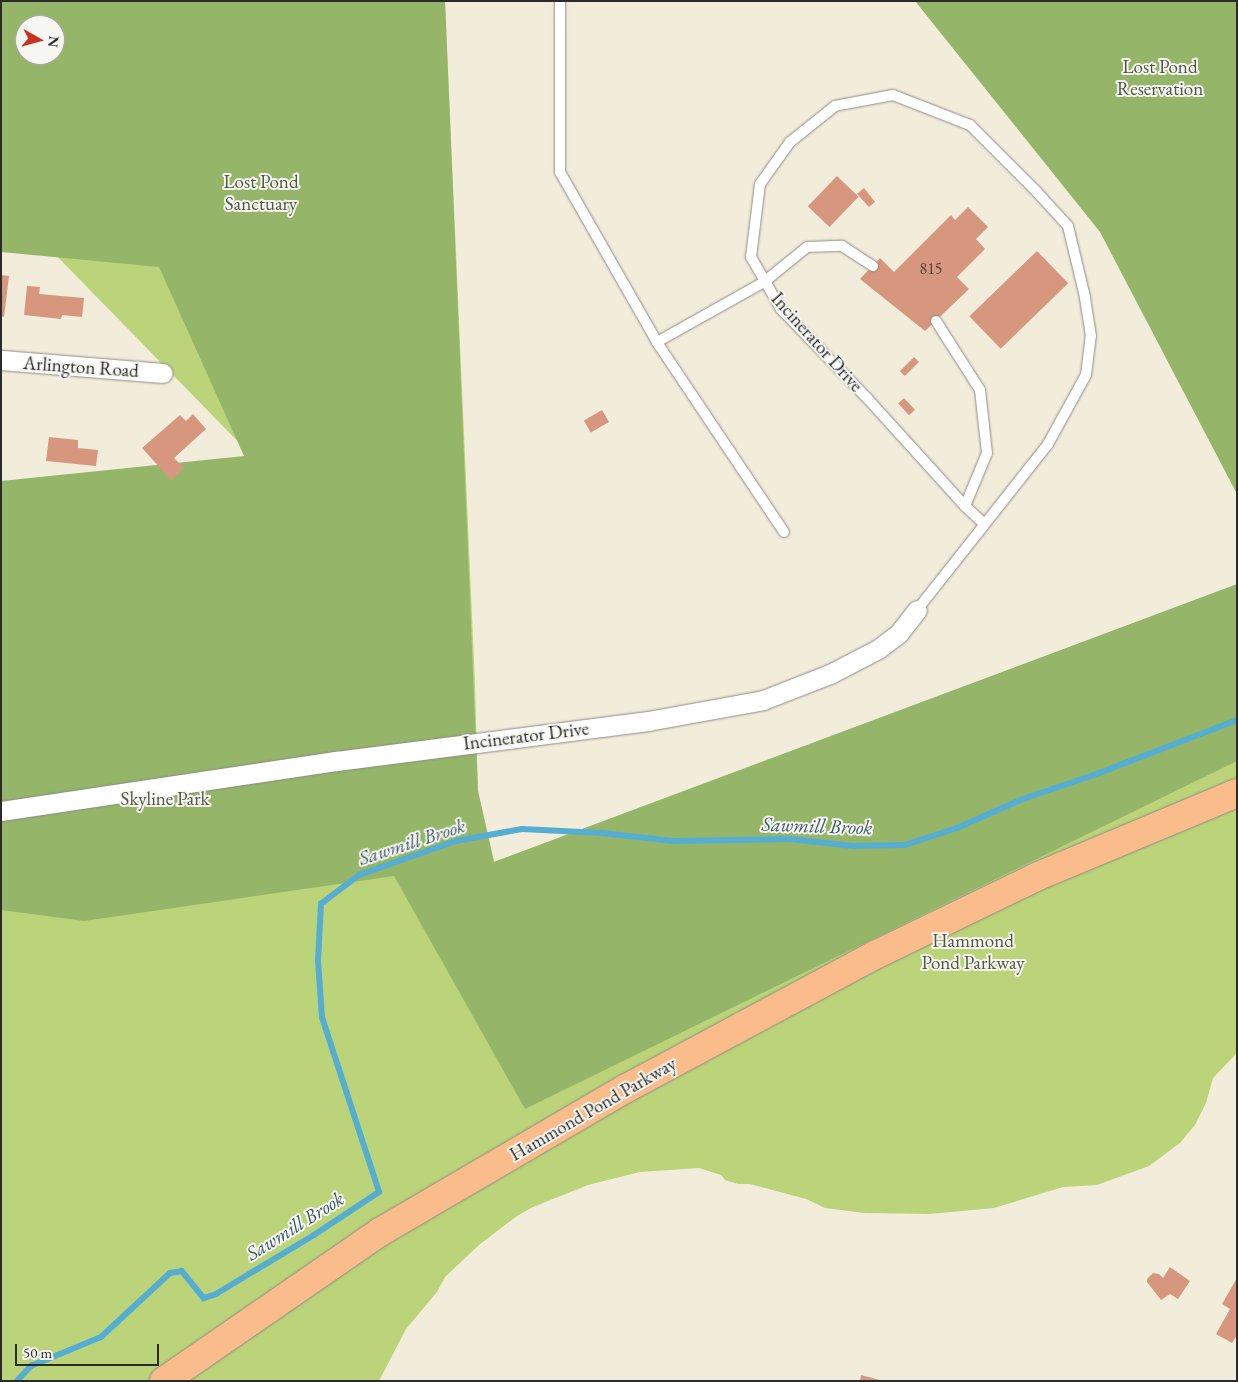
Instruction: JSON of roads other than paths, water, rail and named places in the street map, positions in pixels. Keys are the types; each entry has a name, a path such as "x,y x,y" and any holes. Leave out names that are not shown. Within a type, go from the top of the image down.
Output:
{"main road":[{"name":"Hammond Pond Parkway","path":"164,1381 380,1232 625,1089 876,955 1036,877 1237,793"}],"street":[{"name":"Arlington Road","path":"1,360 162,373"},
{"name":"Incinerator Drive","path":"1,811 326,762 648,721 763,700 830,674 878,649 899,633 917,610"}],"lane":[{"path":"560,1 560,172 657,342 784,532"},
{"name":"Incinerator Drive","path":"917,610 1048,444 1086,375 1091,336 1085,297 1068,226 1038,192 970,125 893,95 835,106 790,142 760,184 751,257 781,309 984,524"},
{"path":"657,342 764,282 807,246 842,246 873,266"},
{"path":"936,321 980,390 987,453 965,506"}],"waterway":[{"name":"Sawmill Brook","path":"17,1381 31,1366 101,1337 170,1273 182,1271 204,1298 216,1294 314,1235 379,1192 322,1018 318,961 321,904 359,875 456,841 522,829 602,833 673,841 790,839 853,846 905,845 957,828 1023,799 1094,775 1237,720"}],"park label":[{"name":"Lost Pond Reservation","path":"1160,78"},
{"name":"Lost Pond Sanctuary","path":"261,193"},
{"name":"Skyline Park","path":"165,799"}]}
